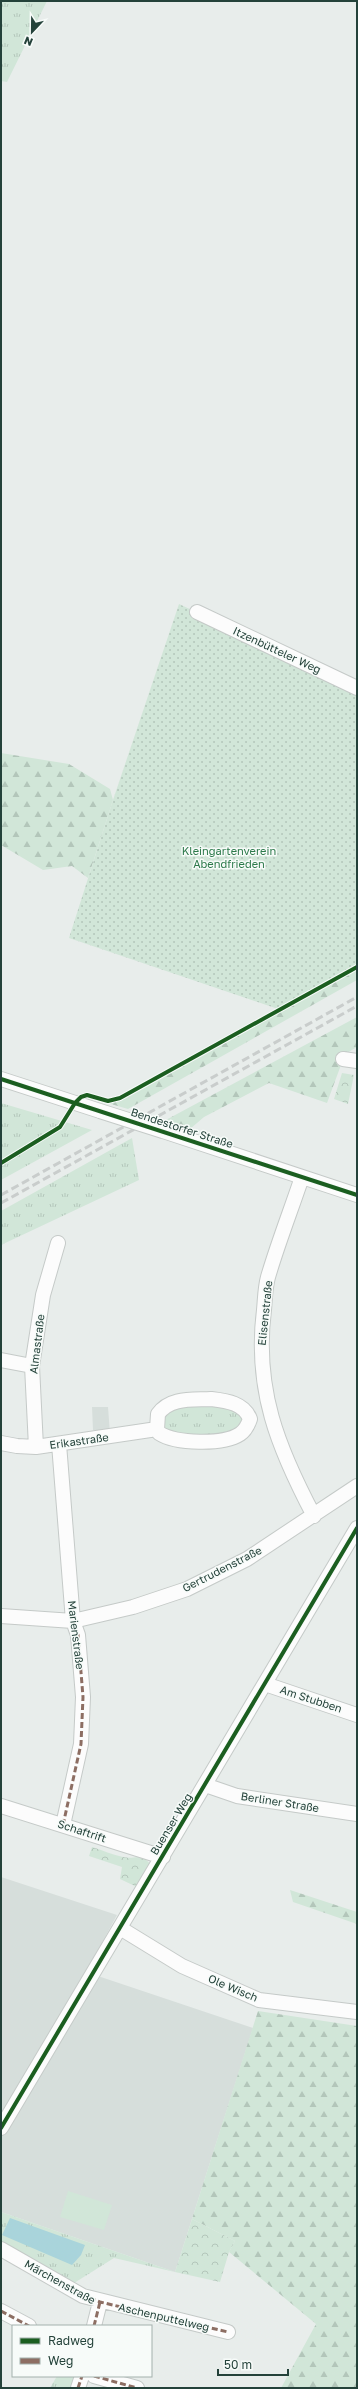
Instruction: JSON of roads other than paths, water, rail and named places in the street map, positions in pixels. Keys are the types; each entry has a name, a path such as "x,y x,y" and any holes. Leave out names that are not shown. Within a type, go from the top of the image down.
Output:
{"street":[{"name":"Itzenbütteler Weg","path":"197,612 357,688"},
{"name":"Bendestorfer Straße","path":"1,1079 357,1195"},
{"name":"Elisenstraße","path":"302,1177 268,1279 261,1332 261,1361 262,1376 270,1414 290,1470 314,1516"},
{"name":"Almastraße","path":"36,1447 32,1366 43,1295 58,1243"},
{"path":"1,1360 32,1366"},
{"path":"211,1399 225,1401 241,1407 248,1413 250,1419 246,1430 232,1438 202,1441 166,1438 157,1429 158,1414 167,1404 177,1401 211,1399"},
{"path":"250,1419 270,1414"},
{"name":"Erikastraße","path":"1,1443 36,1447 157,1429"},
{"name":"Marienstraße","path":"59,1444 73,1621 78,1635 82,1689 81,1744 63,1825"},
{"name":"Gertrudenstraße","path":"1,1616 73,1621 132,1607 187,1589 247,1559 314,1516 357,1486"},
{"name":"Buenser Weg","path":"1,2128 265,1684 353,1544 357,1528"},
{"name":"Am Stubben","path":"265,1684 357,1715"},
{"name":"Berliner Straße","path":"205,1784 237,1796 357,1814"},
{"name":"Schaftrift","path":"1,1806 163,1857"},
{"name":"Ole Wisch","path":"120,1928 182,1966 259,2000 357,2012"},
{"name":"Märchenstraße","path":"1,2249 83,2296 100,2302 94,2325"},
{"name":"Aschenputtelweg","path":"100,2302 228,2332"},
{"path":"1,2311 27,2325"},
{"path":"78,2388 82,2377"},
{"path":"98,2377 137,2388"}],"water":[{"path":"10,2218 85,2245 81,2255 72,2265 2,2235"}],"railway":[{"path":"1,1195 357,997"},
{"path":"1,1203 357,1006"}],"park label":[{"name":"Kleingartenverein Abendfrieden","path":"229,857"}]}
